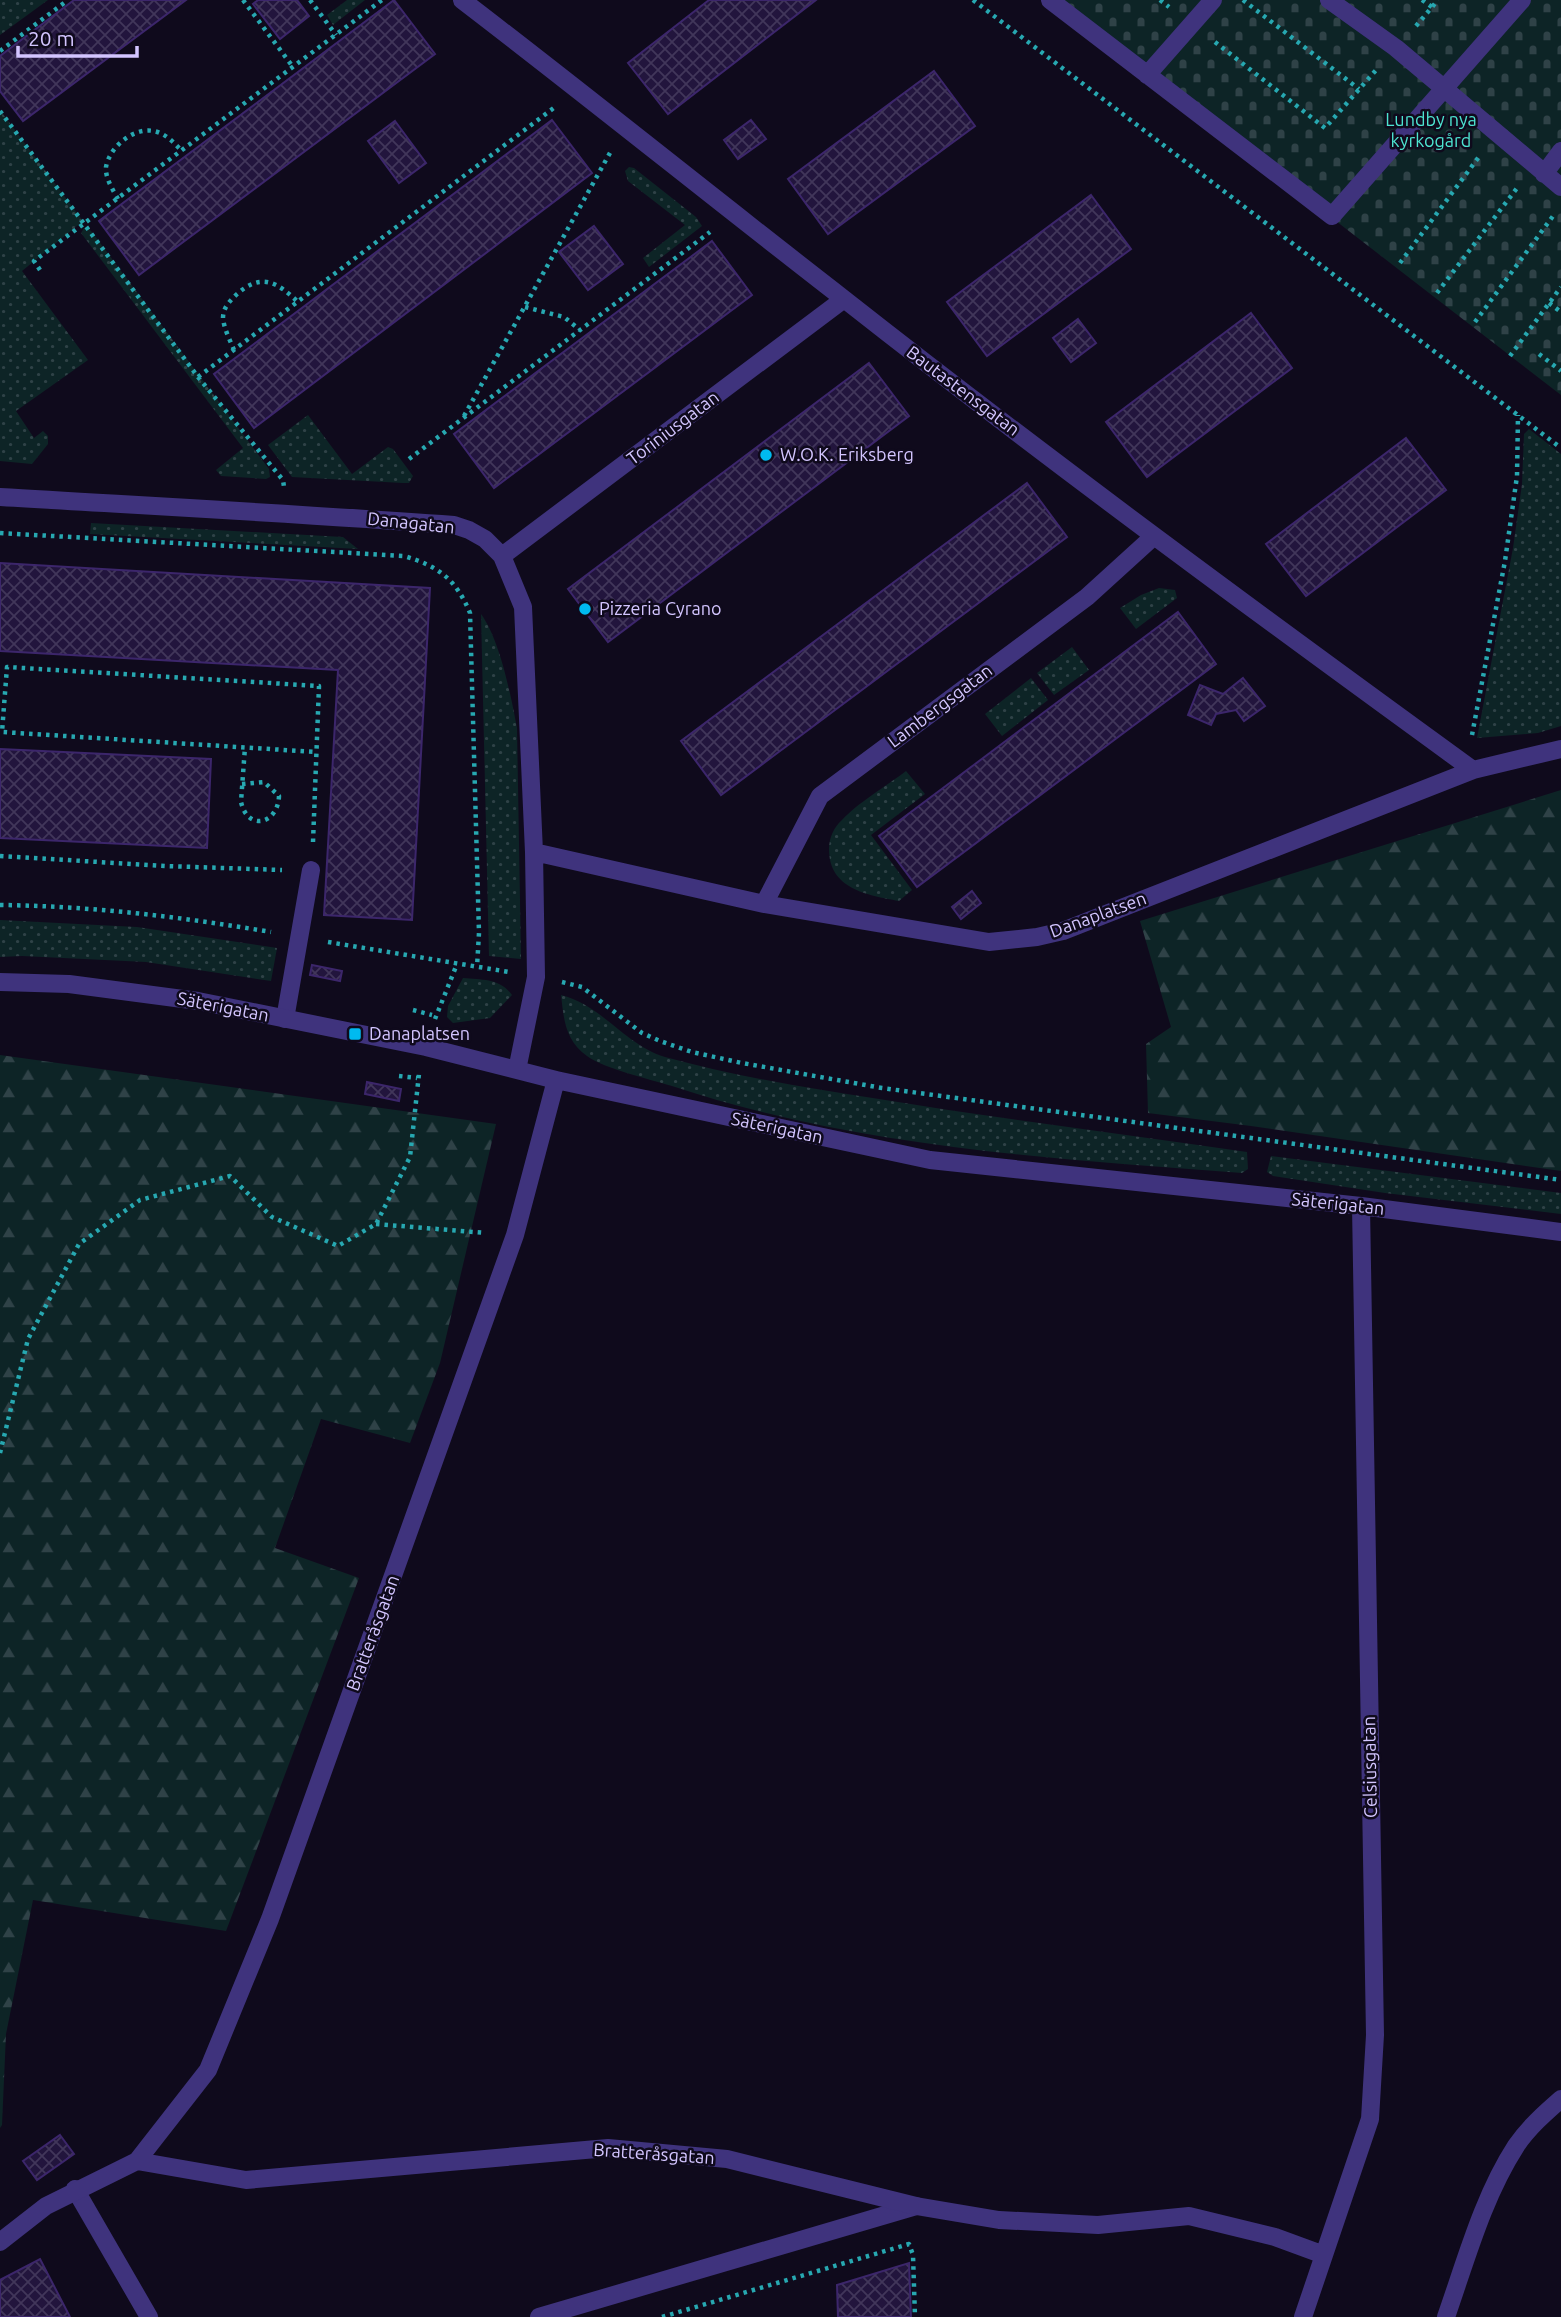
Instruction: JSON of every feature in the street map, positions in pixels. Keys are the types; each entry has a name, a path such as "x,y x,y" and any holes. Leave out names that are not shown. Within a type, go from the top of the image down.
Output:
{"street":[{"name":"Bautastensgatan","path":"462,0 1153,537 1473,770"},
{"path":"1050,0 1332,216 1522,0"},
{"path":"1147,75 1213,0"},
{"path":"1329,0 1396,48 1561,187"},
{"path":"1539,169 1561,151"},
{"name":"Toriniusgatan","path":"502,556 844,299"},
{"name":"Danagatan","path":"0,497 288,512 454,525 485,539 502,556 523,607 534,852 536,977 517,1070"},
{"name":"Lambergsgatan","path":"764,904 820,796 1087,597 1153,537"},
{"name":"Danaplatsen","path":"534,852 764,904 989,942 1037,937 1063,930 1473,770 1561,749"},
{"path":"285,1019 311,870"},
{"name":"Säterigatan","path":"0,982 69,984 198,1001 426,1047 556,1080 930,1160 1361,1206 1561,1232"},
{"name":"Bratteråsgatan","path":"0,2242 46,2206 75,2189 137,2161 208,2070 270,1919 515,1235 556,1080"},
{"name":"Celsiusgatan","path":"1303,2317 1370,2119 1375,2035 1361,1206"},
{"path":"1446,2317 1488,2202 1504,2168 1517,2144 1561,2099"},
{"name":"Bratteråsgatan","path":"137,2161 247,2180 608,2148 727,2159 916,2206 999,2220 1098,2225 1189,2216 1275,2237 1324,2255"},
{"path":"75,2189 149,2317"},
{"name":"Bratteråsgatan","path":"539,2317 916,2206"}],"path":[{"path":"2,48 68,0"},
{"path":"243,0 293,67"},
{"path":"310,0 336,35"},
{"path":"40,270 34,261 383,0"},
{"path":"972,0 1561,447"},
{"path":"1160,0 1325,128 1438,0"},
{"path":"1243,0 1359,89"},
{"path":"1422,0 1432,7"},
{"path":"198,377 579,89"},
{"path":"0,111 198,377 283,480 288,512"},
{"path":"462,419 626,126"},
{"path":"118,198 107,177 106,168 112,153 128,136 142,131 159,133 182,150"},
{"path":"1399,263 1497,133"},
{"path":"1437,293 1539,169"},
{"path":"1475,322 1561,205"},
{"path":"409,459 736,213"},
{"path":"234,350 223,317 225,308 247,286 257,282 270,282 282,287 298,302"},
{"path":"1510,356 1561,288"},
{"path":"1549,303 1561,312"},
{"path":"525,307 564,317 580,330"},
{"path":"1539,354 1561,371"},
{"path":"1473,770 1472,732 1505,561 1517,476 1518,415"},
{"path":"0,533 404,556 428,564 447,577 463,596 470,613 479,933 477,967"},
{"path":"0,856 165,866 311,870 319,686 7,667 2,732 316,752"},
{"path":"242,784 264,782 272,788 279,796 279,806 272,816 264,821 249,818 243,810 241,802 242,784 245,747"},
{"path":"0,905 89,907 164,915 536,977 582,987 642,1033 692,1052 882,1088 1561,1180"},
{"path":"412,1010 436,1016"},
{"path":"0,1453 27,1339 79,1244 140,1200 230,1176 272,1217 338,1246 376,1224 410,1157 418,1078 399,1076"},
{"path":"376,1224 515,1235"},
{"path":"662,2317 909,2244 913,2255 915,2317"}],"green space":[{"path":"0,0 48,0 0,35"},
{"path":"347,0 365,0 333,25 327,15"},
{"name":"Lundby nya kyrkogård","path":"1046,0 1561,0 1561,395 1147,75"},
{"path":"0,110 83,221 22,271 88,360 16,411 34,438 43,431 48,436 48,444 32,464 0,461"},
{"path":"629,167 634,168 696,217 702,226 649,267 643,258 685,225 628,181 625,171"},
{"path":"84,228 92,232 269,469 270,477 221,476 216,470 243,448 81,233"},
{"path":"308,415 352,474 388,447 393,449 413,476 409,483 292,477 268,445"},
{"path":"1529,429 1561,454 1561,726 1538,733 1477,738 1513,548 1522,484 1524,434"},
{"path":"91,523 343,537 358,549 90,534"},
{"path":"1159,588 1175,590 1177,598 1136,629 1120,608"},
{"path":"481,614 499,653 517,728 521,959 489,956"},
{"path":"1072,647 1089,670 1054,695 1037,673"},
{"path":"1031,678 1048,700 1002,736 985,714"},
{"path":"906,771 925,794 871,835 912,890 899,901 852,888 835,873 829,849 834,829 839,823"},
{"path":"1561,790 1561,1171 1148,1113 1146,1044 1171,1027 1140,921"},
{"path":"0,920 137,927 277,948 271,981 146,962 0,957"},
{"path":"463,978 502,985 512,995 490,1018 453,1023 447,1017 448,1006"},
{"path":"561,995 589,1007 651,1051 691,1064 771,1081 925,1106 1247,1152 1248,1169 1242,1173 1170,1168 954,1147 882,1137 741,1107 595,1061 580,1050 570,1036"},
{"path":"0,1055 496,1124 440,1363 410,1443 321,1419 275,1548 359,1578 226,1931 33,1900 6,2034 0,2128"},
{"path":"1271,1156 1561,1193 1561,1214 1385,1193 1273,1176 1267,1172"}],"building":[{"path":"74,0 186,0 23,121 0,91 0,56"},
{"path":"258,0 297,0 309,16 280,39 253,4"},
{"path":"394,0 435,54 139,275 99,221"},
{"path":"709,0 816,0 668,114 628,63"},
{"path":"934,71 975,126 828,234 788,179"},
{"path":"552,120 592,173 254,428 214,374"},
{"path":"751,120 766,139 738,159 724,140"},
{"path":"395,121 426,163 399,183 368,141"},
{"path":"1091,195 1131,249 987,356 947,302"},
{"path":"594,226 623,264 588,290 559,252"},
{"path":"712,241 752,295 494,488 454,434"},
{"path":"1251,313 1292,368 1147,477 1106,422"},
{"path":"1078,319 1096,343 1071,362 1053,338"},
{"path":"869,363 909,416 608,642 568,589"},
{"path":"1406,438 1446,490 1306,596 1266,544"},
{"path":"1027,483 1067,537 721,795 681,741"},
{"path":"0,563 430,588 412,920 324,915 338,670 0,651"},
{"path":"1178,612 1216,664 917,887 879,836"},
{"path":"1243,678 1265,706 1244,721 1236,710 1216,714 1211,725 1188,715 1200,685 1223,694"},
{"path":"0,749 211,759 207,848 0,838"},
{"path":"972,891 981,903 961,919 952,907"},
{"path":"312,965 342,971 340,981 310,975"},
{"path":"367,1082 401,1089 399,1101 365,1094"},
{"path":"60,2135 74,2154 37,2180 23,2161"},
{"path":"40,2259 70,2317 0,2317 0,2280"},
{"path":"909,2263 911,2317 838,2317 837,2285"}],"place":[{"name":"W.O.K. Eriksberg","path":"766,455"},
{"name":"Pizzeria Cyrano","path":"585,609"},
{"name":"Danaplatsen","path":"355,1034"}]}
